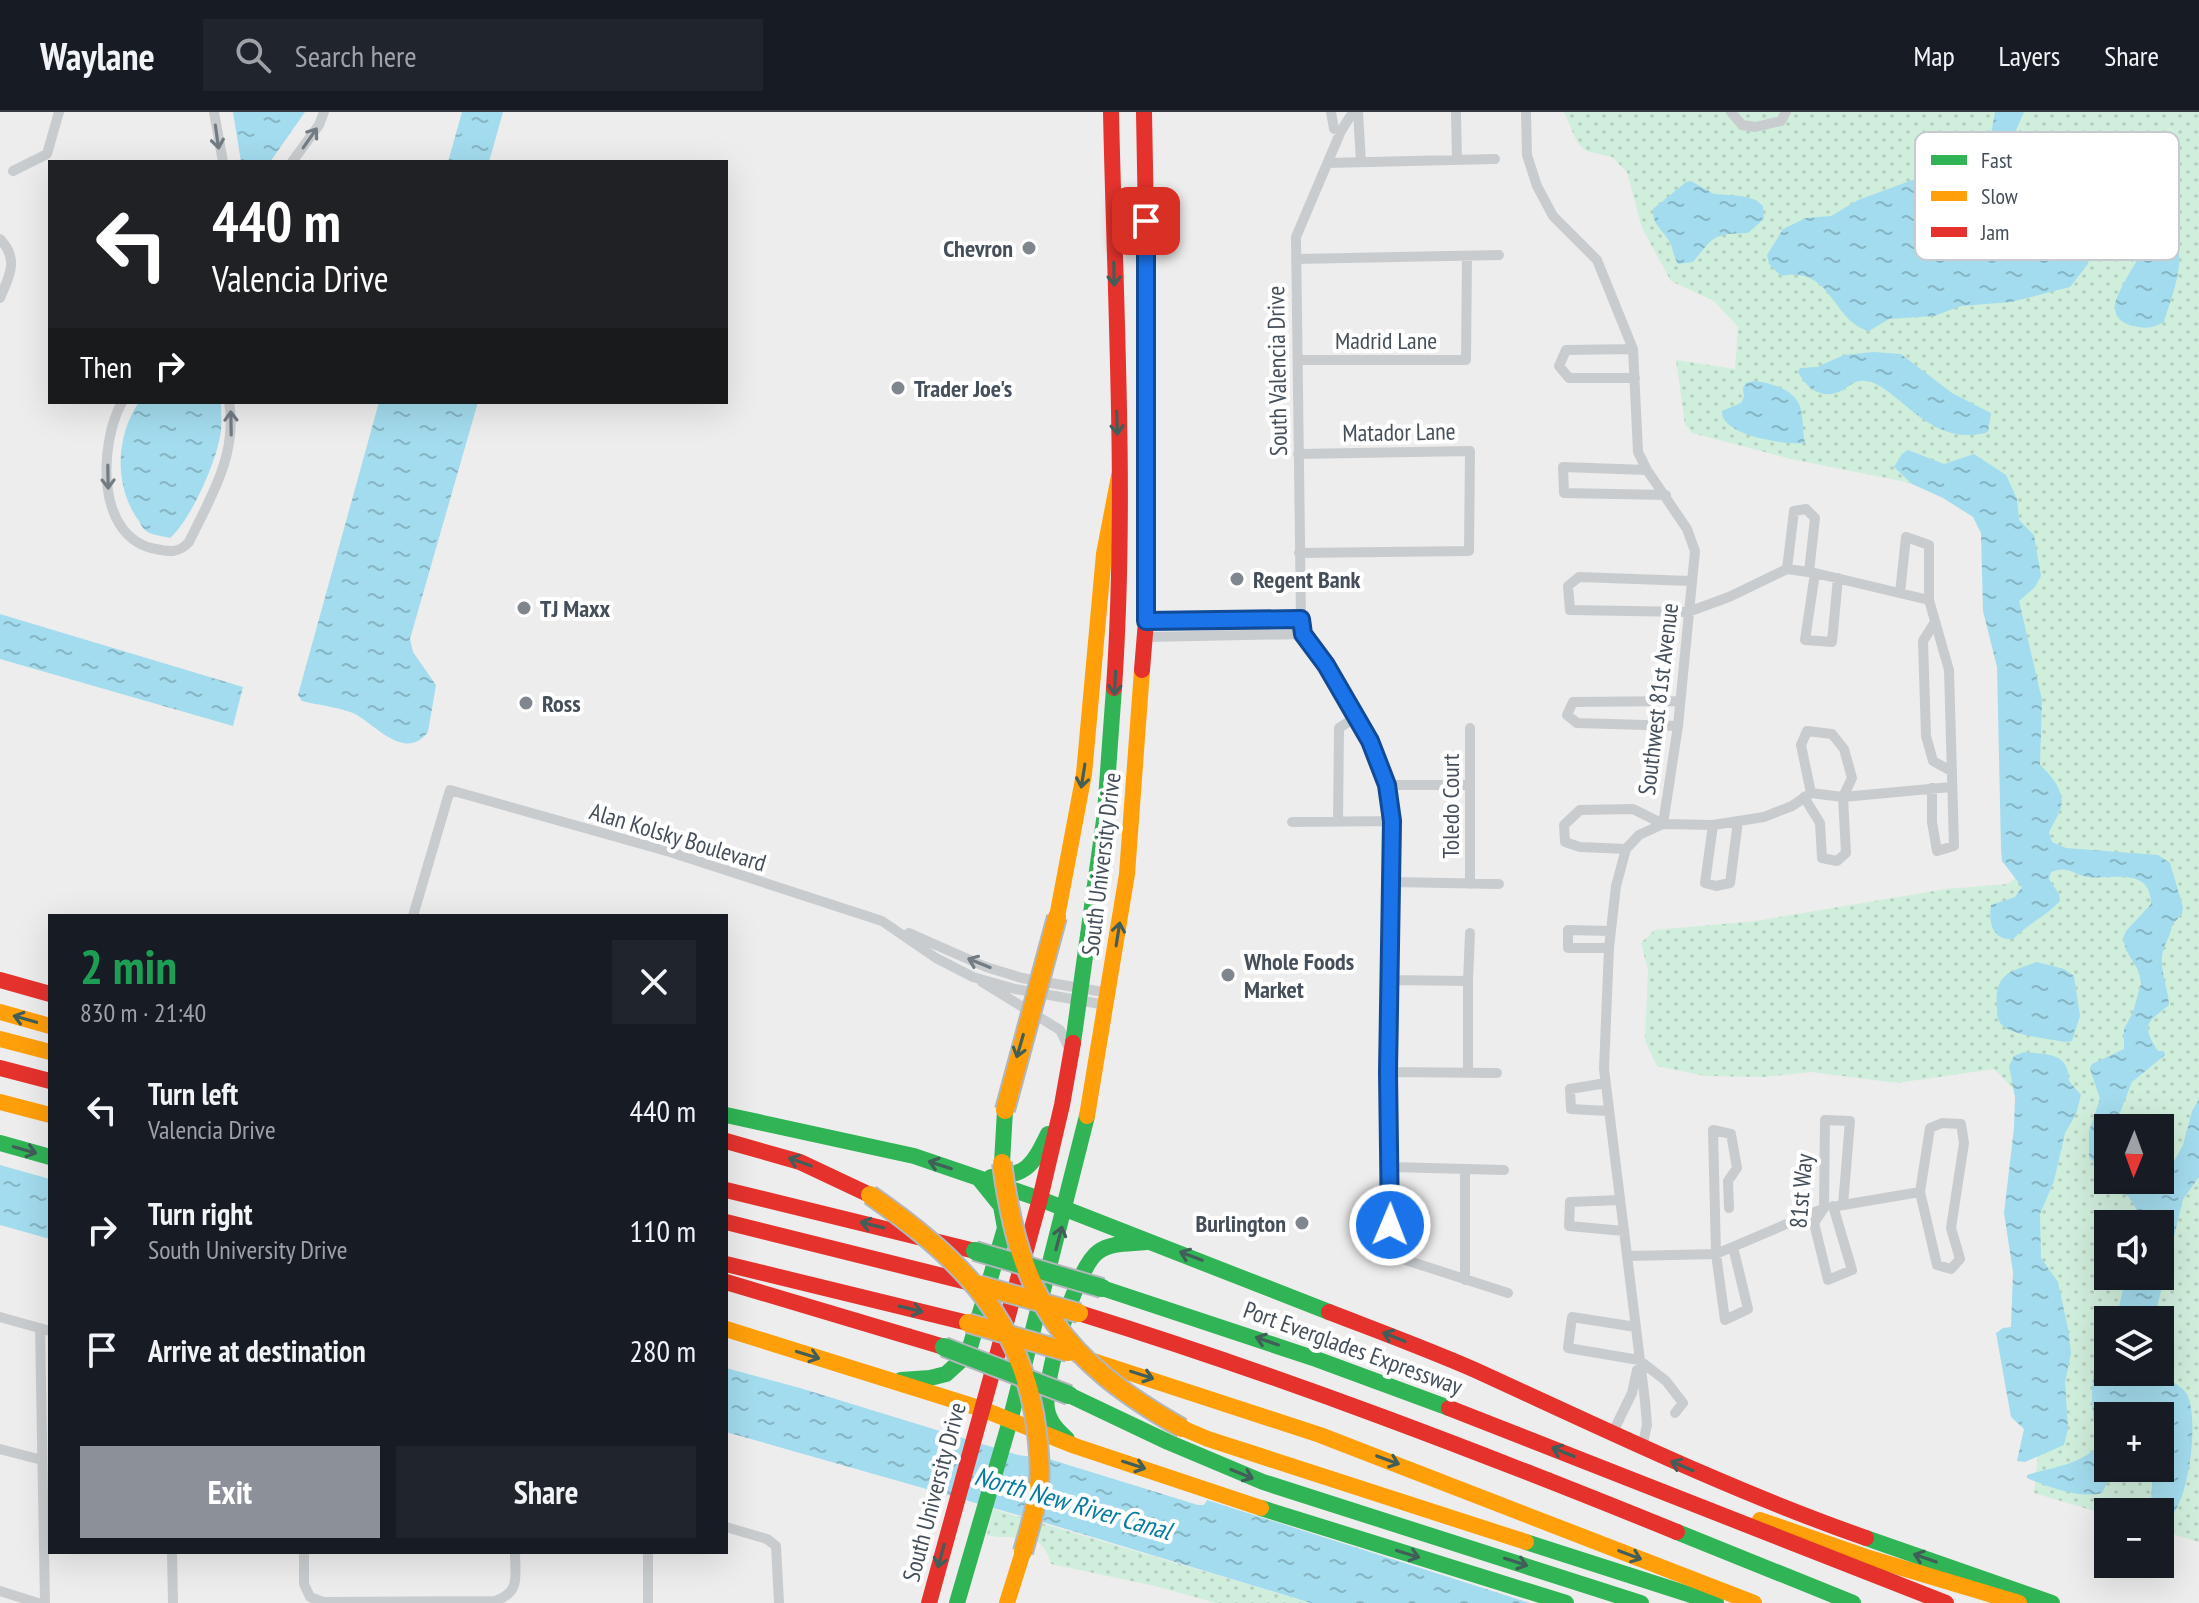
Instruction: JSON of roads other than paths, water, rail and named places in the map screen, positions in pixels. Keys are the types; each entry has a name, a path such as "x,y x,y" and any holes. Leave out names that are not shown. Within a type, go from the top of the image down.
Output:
{"main road":[{"name":"South University Drive","path":"929,1603 1040,1199 1062,1105 1081,995 1111,755 1118,626 1119,476 1111,112"},
{"name":"South University Drive","path":"957,1603 1010,1421 1088,1117 1131,839 1145,629 1148,331 1144,112"},
{"path":"1119,476 1104,554 1084,774 1057,917 1005,1110 1002,1163 1005,1206 1024,1269 1057,1329 1084,1360 1117,1389 1152,1413 1182,1428 1716,1603"},
{"path":"0,980 48,993"},
{"path":"0,1012 48,1025"},
{"path":"0,1039 48,1051"},
{"path":"0,1068 48,1080"},
{"path":"0,1102 48,1114"},
{"path":"977,1177 1008,1177 1027,1170 1035,1162 1062,1105"},
{"path":"728,1115 914,1156 1040,1199 1472,1369 1642,1448 1835,1527 2052,1603"},
{"path":"728,1141 763,1149 809,1165 870,1195 934,1241 973,1280 996,1309 1028,1376 1039,1450 1038,1497 1007,1603"},
{"path":"0,1143 48,1156"},
{"path":"891,1381 945,1376 955,1371 968,1354 1005,1228 996,1196 977,1177"},
{"name":"Port Everglades Expressway","path":"728,1190 975,1251 1186,1314 1341,1367 1946,1603"},
{"path":"728,1222 979,1285 1216,1356 1368,1410 1609,1503 1853,1603"},
{"path":"1075,1446 1056,1429 1045,1408 1079,1273 1097,1251 1151,1241"},
{"path":"728,1264 968,1323 1068,1352 1320,1435 1754,1603"},
{"path":"728,1283 944,1347 1069,1395 1263,1482 1641,1603"},
{"path":"728,1330 982,1409 1075,1446 1281,1515 1566,1603"},
{"path":"1635,1481 2019,1603"}],"street":[{"path":"13,171 47,154 59,112"},
{"path":"214,112 223,160"},
{"path":"293,160 319,125 324,112"},
{"path":"1331,112 1331,124 1341,131"},
{"path":"1356,112 1361,162"},
{"name":"South Valencia Drive","path":"1303,634 1299,553 1296,237 1341,131 1356,112"},
{"path":"1456,112 1457,160"},
{"name":"Southwest 81st Avenue","path":"1526,112 1527,155 1537,186 1553,216 1597,260 1633,349 1638,452 1694,544 1678,726 1663,824 1639,835 1626,849"},
{"path":"1731,112 1742,125 1755,127 1781,121 1786,112"},
{"path":"1328,163 1495,159"},
{"path":"0,239 10,249 11,273 0,298"},
{"path":"1296,259 1499,255"},
{"name":"Madrid Lane","path":"1299,360 1466,360 1467,256"},
{"path":"1633,349 1566,350 1559,366 1569,378 1635,378"},
{"path":"121,404 108,442 106,484 113,515 127,536 149,548 173,552 189,542 222,473 233,427 229,404"},
{"name":"Matador Lane","path":"1298,454 1470,451 1469,551 1299,553"},
{"path":"1647,470 1563,467 1564,493 1666,495"},
{"path":"1787,569 1794,511 1806,509 1815,518 1805,640 1832,642 1838,578"},
{"path":"1900,593 1906,537 1929,545 1929,600 1949,670 1954,846 1937,851 1932,822 1932,788"},
{"path":"1691,581 1579,577 1568,586 1570,610 1688,612 1729,597 1787,569 1812,572 1929,600"},
{"path":"1145,629 1301,619"},
{"path":"1935,622 1923,641 1926,736 1933,761 1951,771"},
{"path":"1145,629 1303,634 1326,665 1370,741 1387,785 1392,821 1388,1072 1390,1255 1508,1293"},
{"path":"1678,726 1577,723 1567,715 1573,702 1680,701"},
{"path":"1338,822 1339,728 1356,717"},
{"name":"Toledo Court","path":"1470,728 1470,884"},
{"path":"1807,731 1832,734 1844,749 1852,778 1843,797 1846,853 1837,861 1822,858 1820,823 1808,795 1801,745 1807,731"},
{"path":"1387,785 1470,785"},
{"path":"1642,1448 1647,1425 1606,1083 1609,948 1616,886 1626,849 1580,847 1565,842 1564,825 1580,810 1633,809 1663,824 1713,825 1764,817 1808,795 1843,797 1951,787"},
{"name":"Alan Kolsky Boulevard","path":"414,914 450,790 670,852 893,927 986,967 1081,995"},
{"path":"1292,822 1392,821"},
{"path":"1713,825 1705,883 1716,886 1730,883 1738,821"},
{"name":"Toledo Court","path":"1392,882 1499,884"},
{"name":"Alan Kolsky Boulevard","path":"893,927 936,958 973,977 1108,999"},
{"path":"1609,948 1568,948 1568,930 1611,931"},
{"path":"1468,1073 1470,933"},
{"path":"973,977 1060,1030 1071,1053"},
{"path":"1390,980 1468,981"},
{"path":"1388,1072 1497,1073"},
{"path":"1606,1083 1570,1089 1571,1109 1608,1111"},
{"name":"81st Way","path":"1833,1206 1825,1120 1850,1121 1833,1206 1814,1223 1828,1280 1852,1270 1833,1206"},
{"path":"1942,1123 1961,1124 1964,1143 1951,1228 1960,1259 1951,1269 1937,1265 1920,1192 1930,1128 1942,1123"},
{"path":"1729,1208 1728,1181 1737,1168 1731,1134 1713,1130 1716,1254 1725,1320 1748,1309 1733,1247"},
{"path":"1391,1167 1504,1170"},
{"path":"1465,1170 1465,1280"},
{"path":"1629,1256 1716,1254 1833,1206 1920,1192"},
{"path":"1620,1200 1570,1202 1569,1226 1624,1231"},
{"path":"0,1317 45,1330 42,1460 45,1603"},
{"path":"1636,1327 1572,1317 1568,1348 1639,1360 1666,1381 1683,1403 1675,1413"},
{"path":"1612,1434 1632,1393 1639,1360"},
{"path":"0,1449 42,1460"},
{"path":"728,1528 767,1539 776,1546 779,1603"},
{"path":"172,1554 173,1603"},
{"path":"304,1554 304,1584 310,1597 323,1602 495,1601 509,1596 515,1585 515,1554"},
{"path":"648,1554 648,1603"},
{"path":"0,1591 38,1603"}],"water":[{"path":"233,112 305,112 271,160 241,160"},
{"path":"462,112 503,112 490,160 449,160"},
{"path":"1995,112 2024,112 2015,132 1991,132"},
{"path":"1915,179 1915,260 2089,260 2088,264 2070,287 2011,302 1961,306 1934,316 1889,319 1869,331 1847,317 1822,286 1811,279 1798,275 1781,276 1769,264 1767,255 1783,229 1806,218 1831,216 1858,200"},
{"path":"1691,181 1714,194 1756,200 1763,206 1764,219 1748,233 1715,238 1693,262 1678,264 1670,242 1655,222 1653,209"},
{"path":"2138,260 2179,260 2164,322 2142,327 2130,325 2118,317 2116,299"},
{"path":"1874,352 1901,354 1952,393 1991,413 1988,432 1966,435 1946,431 1929,423 1872,383 1858,381 1836,393 1823,394 1812,389 1798,372 1800,368 1817,367 1844,355"},
{"path":"1754,381 1780,387 1796,399 1802,413 1805,443 1756,437 1742,433 1724,420 1722,411 1741,403 1743,388 1746,383"},
{"path":"138,404 221,405 219,442 209,472 195,504 170,538 145,530 125,493 122,446"},
{"path":"378,404 477,404 410,639 413,652 436,685 428,732 419,740 401,743 357,715 302,701 298,695"},
{"path":"1908,450 1944,464 1974,454 2006,475 2017,499 2019,520 2034,535 2041,576 2035,587 2019,601 2042,700 2040,765 2053,778 2062,801 2049,833 2052,842 2066,848 2158,855 2170,863 2183,907 2182,914 2172,925 2162,957 2169,1005 2152,1020 2148,1029 2158,1051 2164,1051 2165,1055 2132,1082 2119,1114 2095,1114 2100,1099 2090,1069 2092,1064 2124,1049 2124,1029 2133,1012 2141,984 2139,972 2123,938 2151,904 2149,892 2144,884 2128,877 2088,877 2057,870 2051,872 2049,879 2059,894 2060,901 2055,906 2013,939 2001,937 1993,930 1991,905 2015,897 2022,887 2002,861 1997,667 1983,611 1981,533 1973,517 1943,498 1912,484 1894,467"},
{"path":"0,614 243,687 233,726 0,659"},
{"path":"2037,962 2064,969 2074,976 2080,1016 2072,1041 2023,1034 2008,1029 1998,1020 1997,997 2001,981 2011,972"},
{"path":"2024,1052 2061,1060 2069,1081 2081,1095 2076,1114 2065,1133 2054,1181 2040,1214 2041,1258 2058,1282 2068,1329 2071,1353 2065,1382 2068,1428 2064,1445 2025,1462 2017,1461 2024,1429 2011,1417 1996,1333 2011,1327 2013,1272 2004,1213 2014,1128 2015,1097 2009,1066 2014,1056"},
{"path":"2199,1099 2199,1177 2183,1199 2174,1237 2174,1210 2137,1210 2124,1194 2174,1194 2174,1161"},
{"path":"2094,1116 2094,1162 2089,1157 2089,1131"},
{"path":"0,1165 48,1178 48,1238 0,1225"},
{"path":"2123,1290 2161,1290 2157,1306 2119,1306"},
{"name":"North New River Canal","path":"728,1369 1018,1455 1049,1459 1198,1505 1204,1505 1207,1500 1530,1603 1311,1603 1046,1523 728,1433"},
{"path":"2094,1376 2094,1386 2174,1386 2174,1382 2187,1394 2192,1421 2190,1458 2182,1494 2174,1512 2174,1498 2151,1498 2152,1482 2174,1482 2174,1402 2094,1402 2094,1421 2093,1382"},
{"path":"2093,1451 2094,1482 2107,1482 2102,1493 2074,1493 2027,1478 2027,1475 2076,1461"}],"place":[{"name":"Chevron","path":"1029,248"},
{"name":"Trader Joe's","path":"898,388"},
{"name":"Regent Bank","path":"1237,579"},
{"name":"TJ Maxx","path":"524,608"},
{"name":"Ross","path":"526,703"},
{"name":"Whole Foods Market","path":"1228,975"},
{"name":"Burlington","path":"1302,1223"}]}
